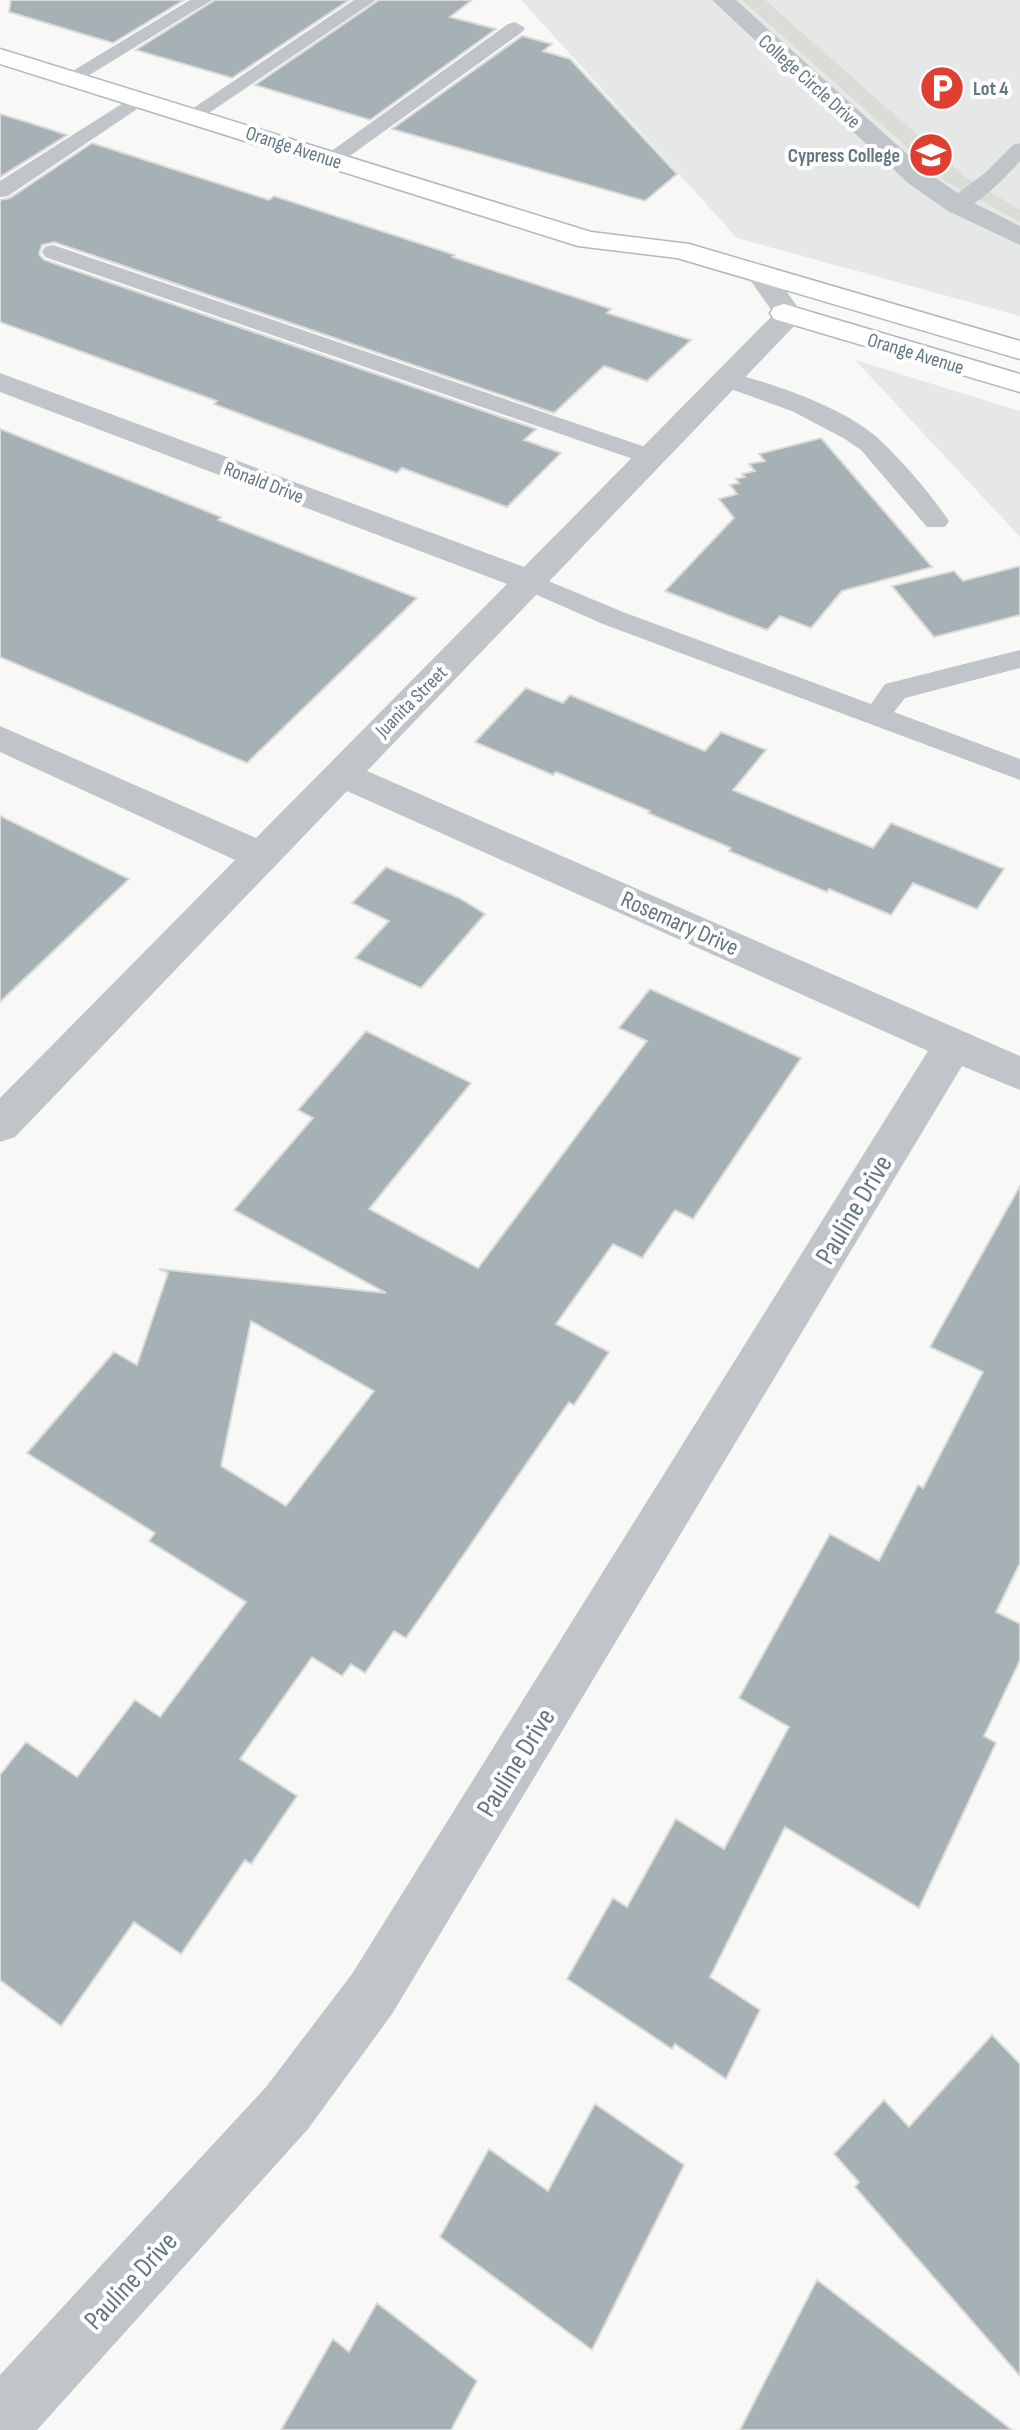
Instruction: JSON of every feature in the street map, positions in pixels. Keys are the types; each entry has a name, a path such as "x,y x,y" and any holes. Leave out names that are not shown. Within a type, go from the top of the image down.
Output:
{"main road":[{"name":"Orange Avenue","path":"0,56 588,240 679,250 1020,350"},
{"name":"Orange Avenue","path":"588,240 637,269 652,274"},
{"name":"Orange Avenue","path":"743,301 1020,383"}],"street":[{"name":"College Circle Drive","path":"723,0 917,177 957,205 1020,237"},
{"path":"760,274 789,315"},
{"name":"Juanita Street","path":"0,1125 339,773 789,315"},
{"name":"Ronald Drive","path":"0,382 529,581"},
{"path":"0,738 261,856"},
{"name":"Rosemary Drive","path":"339,773 1020,1074"},
{"name":"Pauline Drive","path":"0,2423 287,2108 372,1994 954,1044"}],"lane":[{"path":"71,78 203,0"},
{"path":"193,115 367,0"},
{"path":"333,159 515,28"},
{"path":"0,191 139,99"},
{"path":"957,205 993,178 1020,149"},
{"path":"53,252 651,457"},
{"path":"726,379 780,397 857,436 870,445 936,521"},
{"path":"529,581 613,618 1020,770"},
{"path":"876,717 895,691 1020,659"}],"shaded area":[{"path":"521,0 1020,0 1020,316 737,238"},
{"path":"742,0 765,0 964,176 1020,210 1020,222 945,181"},
{"path":"855,360 1020,411 1020,537"}],"building":[{"path":"11,0 184,0 113,43 9,12"},
{"path":"215,0 349,0 232,78 136,50"},
{"path":"379,0 472,0 450,17 496,29 370,120 255,85"},
{"path":"522,36 552,44 543,51 570,59 677,174 645,201 392,129"},
{"path":"0,114 30,123 67,135 0,177"},
{"path":"92,143 269,200 274,196 455,255 452,257 611,309 607,313 691,340 647,381 604,366 554,413 54,242 42,245 39,254 44,260 536,429 524,440 561,453 507,507 402,468 397,473 214,404 217,401 0,322 0,200 10,198"},
{"path":"0,429 221,517 218,520 417,598 247,763 0,657"},
{"path":"821,438 932,567 842,591 811,628 780,616 767,630 665,591 734,518 719,499 737,494 730,485 739,483 736,479 745,477 742,474 755,471 749,464 765,461 759,454"},
{"path":"1020,566 1020,615 934,637 892,586 954,571 963,581"},
{"path":"526,688 563,703 570,695 705,751 721,732 766,750 733,790 873,848 891,823 1004,869 977,909 913,883 891,915 829,889 827,892 729,851 731,848 648,813 650,811 475,742"},
{"path":"0,816 129,879 0,1002"},
{"path":"386,867 459,898 485,914 421,988 355,958 389,921 352,903"},
{"path":"650,989 801,1058 693,1219 675,1210 642,1258 613,1244 556,1324 609,1352 574,1405 569,1402 406,1638 394,1631 365,1673 351,1664 342,1676 312,1657 240,1759 297,1796 251,1864 245,1860 181,1954 134,1922 61,2026 0,1980 0,1775 26,1742 77,1777 135,1700 160,1717 246,1602 149,1541 155,1533 27,1453 114,1352 137,1365 168,1273 159,1269 386,1293 234,1210 313,1118 298,1110 366,1031 471,1083 369,1209 478,1268 647,1041 619,1028","holes":["251,1321 374,1391 286,1506 221,1466"]},
{"path":"1020,1186 1020,1563 996,1612 1020,1624 1020,1660 984,1736 996,1743 919,1908 785,1827 710,1977 760,2010 726,2079 675,2044 672,2049 567,1979 613,1898 627,1907 676,1819 724,1849 789,1727 739,1698 830,1534 879,1561 918,1485 923,1488 983,1372 930,1347"},
{"path":"992,2035 1020,2064 1020,2376 855,2187 859,2182 834,2154 884,2100 909,2127"},
{"path":"595,2104 684,2165 592,2350 440,2237 489,2149 548,2191"},
{"path":"817,2280 1012,2430 740,2430"},
{"path":"377,2303 477,2381 451,2430 281,2430 333,2339 349,2352"}],"place":[{"name":"Lot 4","path":"942,88"},
{"name":"Cypress College","path":"931,155"}]}
